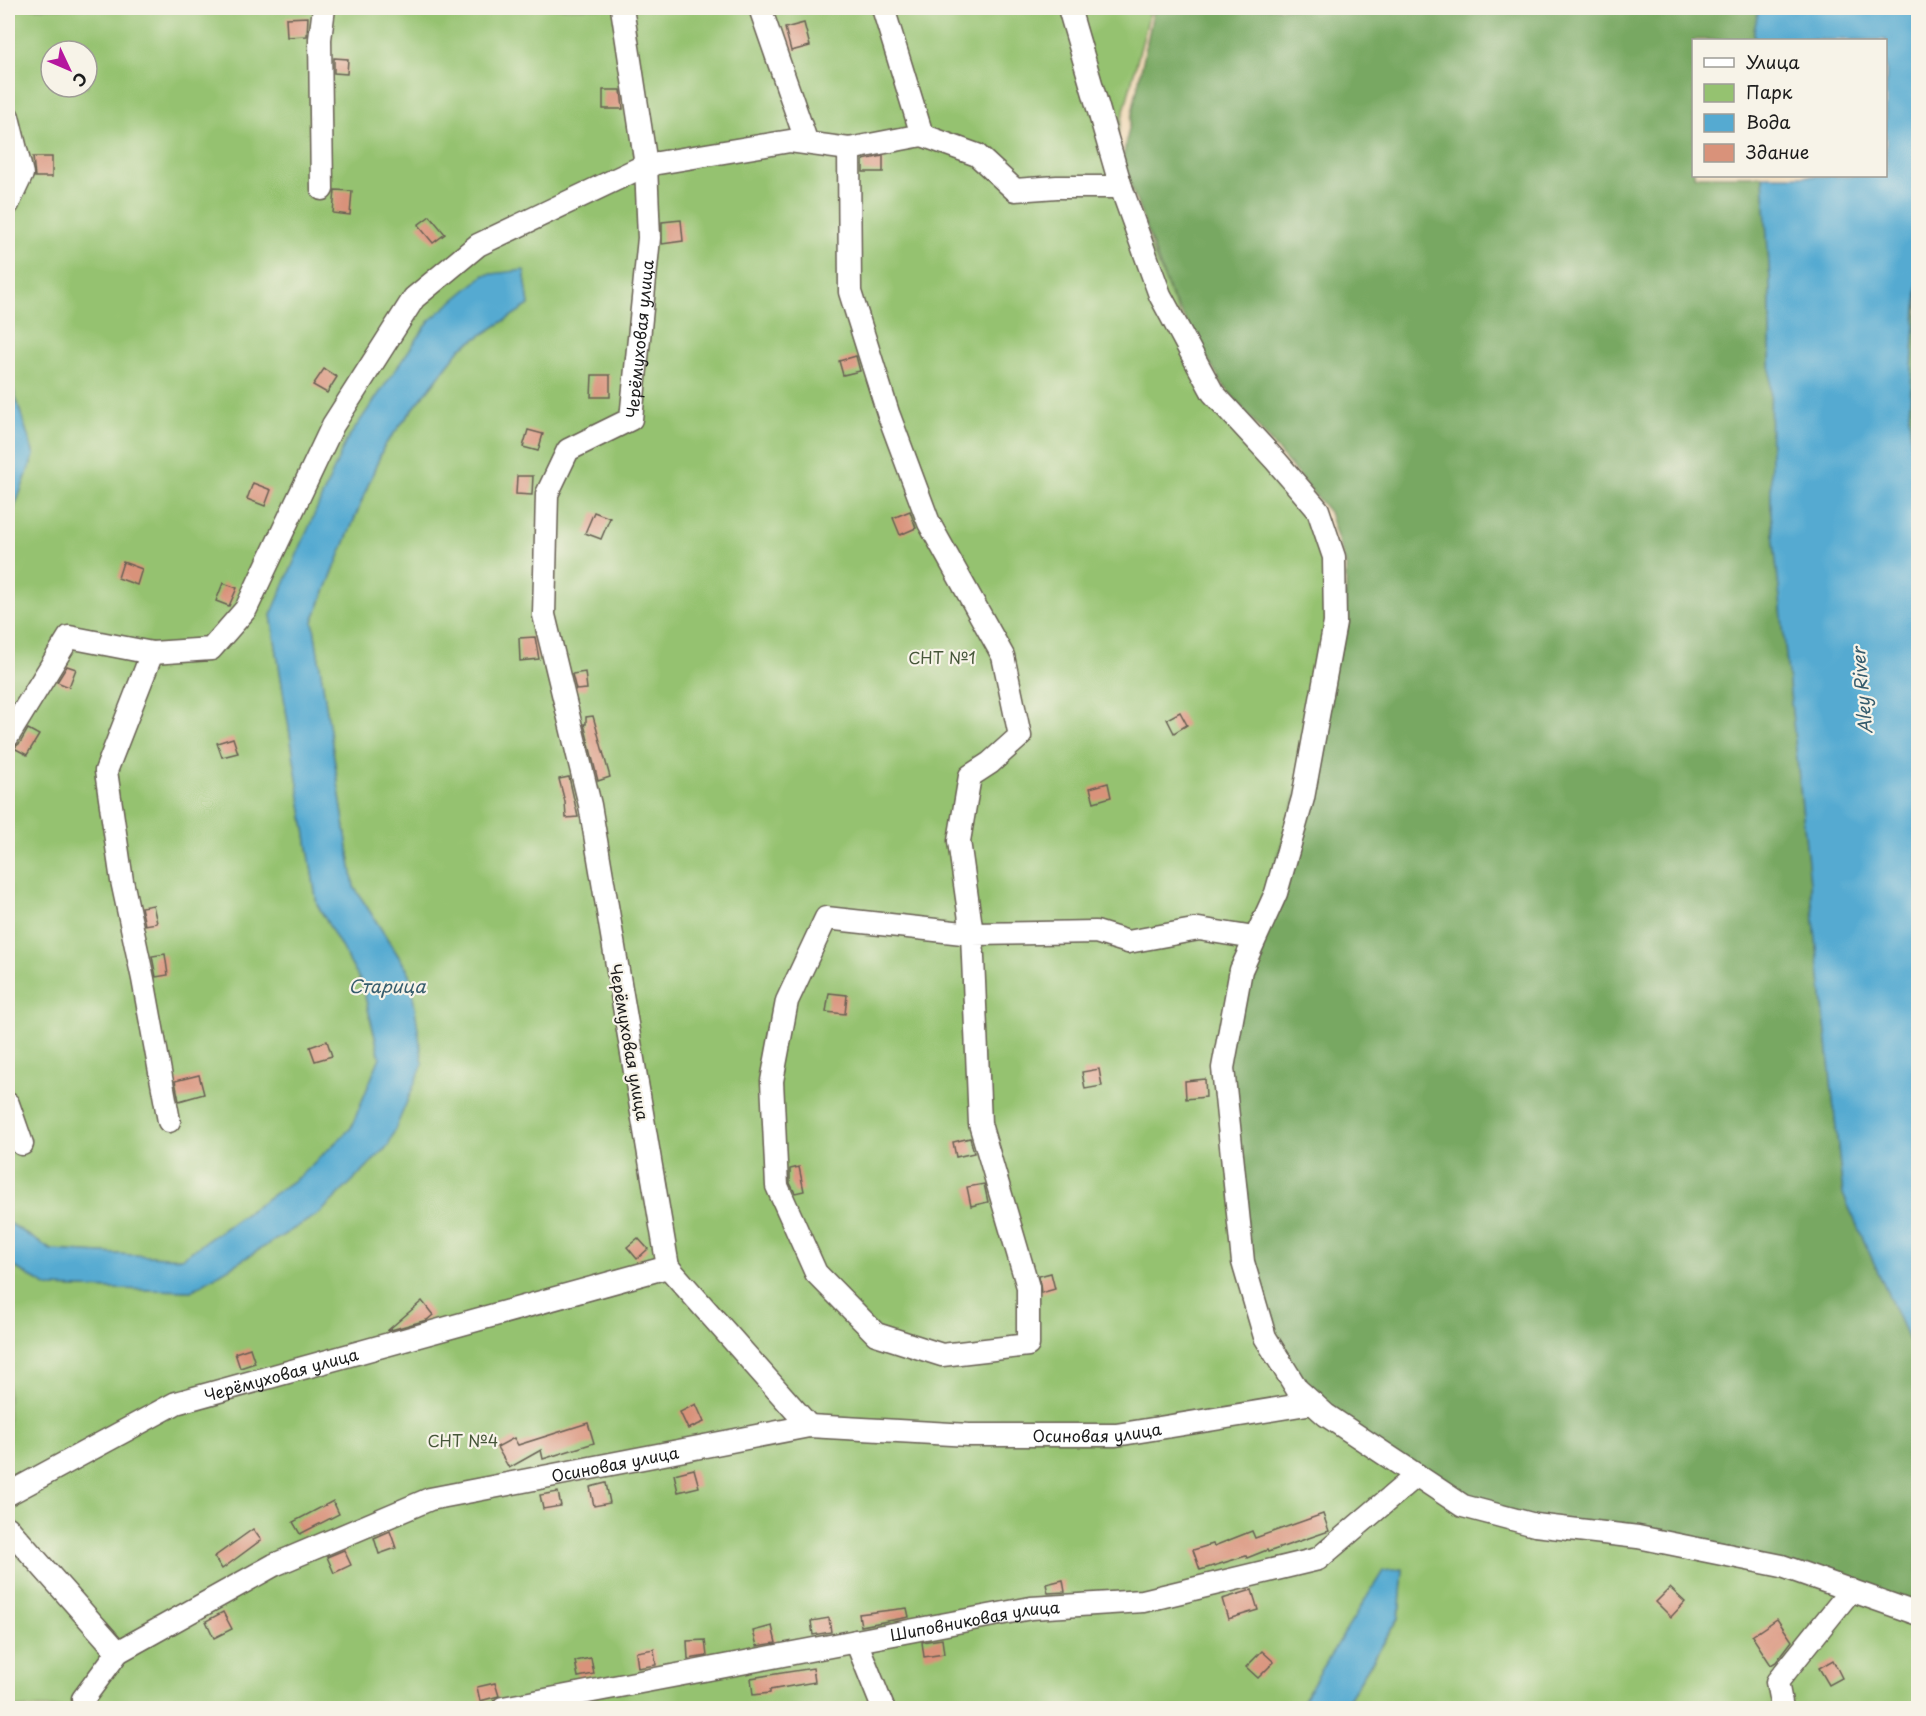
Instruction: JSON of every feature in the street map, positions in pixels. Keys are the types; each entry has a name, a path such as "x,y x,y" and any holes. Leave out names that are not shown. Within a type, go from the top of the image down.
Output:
{"street":[{"path":"322,189 320,39 324,8"},
{"path":"622,8 646,165"},
{"path":"760,8 807,143"},
{"path":"883,8 922,135"},
{"path":"1069,8 1121,187 1160,295 1213,393 1318,510 1334,556 1335,622 1303,798 1276,893 1241,970 1223,1068 1243,1262 1265,1337 1297,1389 1326,1415 1463,1506 1535,1525 1638,1537 1782,1566 1918,1614"},
{"path":"8,117 22,174 8,204"},
{"path":"8,736 69,638 152,653 211,649 246,609 333,425 414,298 478,245 646,165 790,141 849,148 922,135 977,155 1015,190 1057,187 1121,187"},
{"path":"849,148 850,292 888,413 928,524 1003,656 1020,736 970,776 959,841 972,934 980,1124 1028,1287 1028,1345 942,1355 876,1334 816,1273 777,1186 772,1081 787,1001 826,918 972,934 1096,932 1128,942 1199,929 1254,938"},
{"name":"Черёмуховая улица","path":"8,1494 176,1403 668,1267 590,805 544,615 547,494 568,450 631,419 649,238 646,165"},
{"path":"152,653 106,771 122,881 169,1121"},
{"path":"8,1104 22,1144"},
{"path":"668,1267 809,1426"},
{"name":"Осиновая улица","path":"117,1652 274,1565 430,1499 809,1426 969,1435 1116,1435 1313,1403"},
{"name":"Шиповниковая улица","path":"503,1708 1031,1608 1143,1601 1318,1559 1416,1475"},
{"path":"8,1528 117,1652 81,1705"},
{"path":"1782,1708 1777,1682 1851,1590"},
{"path":"856,1641 883,1708"}],"green space":[{"path":"8,8 1151,8 1112,157 1213,393 1318,510 1638,1537 1918,1614 1918,1708 1343,1708 1399,1619 1403,1569 1383,1572 1298,1708 8,1708 8,1263 48,1287 191,1291 320,1213 388,1146 410,974 354,887 313,621 384,446 461,348 529,305 524,271 484,275 271,615 317,904 362,984 380,1058 351,1128 300,1176 182,1258 51,1250 8,1222 8,525 34,455 8,373"},
{"path":"1154,8 1759,8 1754,31 1755,39 1692,39 1692,177 1763,177 1770,279 1771,513 1843,1194 1918,1361 1918,1614 1782,1566 1463,1506 1326,1415 1265,1337 1223,1068 1254,938 1346,626 1346,566 1329,512 1222,384 1170,293 1128,179 1123,157"},
{"path":"1918,276 1918,545 1909,416"}],"water":[{"name":"Aley River","path":"1759,8 1918,8 1918,276 1909,416 1918,545 1918,1361 1843,1194 1771,513 1770,279 1763,177 1887,177 1887,39 1755,39 1754,31"},
{"name":"Старица","path":"524,270 529,305 461,348 384,446 313,621 354,887 410,974 423,1064 388,1146 320,1213 191,1291 48,1287 8,1263 8,1222 51,1250 182,1258 300,1176 351,1128 380,1057 362,984 317,904 271,615 346,441 430,320 484,275"},
{"path":"8,373 34,455 8,525"},
{"path":"1403,1569 1399,1618 1343,1708 1298,1708 1383,1571"}],"building":[{"path":"308,17 307,36 287,37 286,18"},
{"path":"804,23 810,46 791,51 785,28"},
{"path":"334,58 348,59 347,74 334,73"},
{"path":"603,90 621,90 623,109 603,109"},
{"path":"883,156 883,172 863,172 863,160"},
{"path":"33,157 52,157 52,177 35,177"},
{"path":"335,190 352,191 350,215 333,213"},
{"path":"430,216 445,234 433,243 418,225"},
{"path":"681,220 683,241 662,244 662,222"},
{"path":"856,356 860,371 843,375 839,361"},
{"path":"324,369 337,377 327,393 313,385"},
{"path":"592,375 610,375 610,397 591,397"},
{"path":"528,430 543,434 538,451 523,447"},
{"path":"517,476 533,476 532,495 516,494"},
{"path":"253,483 271,490 265,506 247,499"},
{"path":"910,511 916,528 900,535 893,518"},
{"path":"594,512 610,518 601,539 585,533"},
{"path":"123,562 142,569 137,585 118,578"},
{"path":"223,583 237,588 229,606 216,601"},
{"path":"535,637 539,659 520,661 519,638"},
{"path":"67,666 76,669 69,687 57,682"},
{"path":"585,672 587,689 576,690 572,674"},
{"path":"1180,712 1187,725 1174,733 1167,719"},
{"path":"593,716 610,777 598,781 584,724 586,724 586,717"},
{"path":"28,729 39,735 27,755 14,748 20,743"},
{"path":"233,738 238,753 222,757 217,743"},
{"path":"569,777 578,817 566,818 565,802 559,779"},
{"path":"1108,783 1111,797 1094,802 1090,788"},
{"path":"153,905 157,923 145,925 141,907"},
{"path":"165,954 168,975 156,977 152,956"},
{"path":"829,993 847,995 845,1014 826,1012"},
{"path":"327,1041 332,1056 315,1061 310,1047"},
{"path":"1099,1069 1102,1086 1085,1089 1082,1072"},
{"path":"199,1075 204,1094 179,1101 175,1081"},
{"path":"1205,1079 1206,1097 1186,1099 1185,1081"},
{"path":"970,1138 974,1153 956,1157 953,1142"},
{"path":"799,1167 804,1191 795,1193 790,1183 790,1169"},
{"path":"984,1184 988,1202 971,1206 967,1187"},
{"path":"638,1238 648,1249 637,1259 627,1247"},
{"path":"1051,1273 1055,1289 1041,1293 1039,1276"},
{"path":"422,1301 433,1315 427,1320 387,1331"},
{"path":"250,1348 255,1363 240,1368 235,1353"},
{"path":"696,1404 704,1422 688,1429 680,1412"},
{"path":"588,1423 594,1443 543,1459 541,1450 509,1468 497,1447 514,1438 518,1445"},
{"path":"694,1469 699,1487 678,1492 674,1474"},
{"path":"606,1483 610,1503 594,1506 590,1487"},
{"path":"558,1492 561,1506 543,1509 540,1495"},
{"path":"333,1501 339,1514 300,1534 293,1522"},
{"path":"1323,1514 1329,1531 1268,1552 1267,1550 1247,1558 1246,1556 1200,1570 1193,1550 1213,1544 1214,1546 1252,1531 1255,1538"},
{"path":"253,1529 261,1540 222,1569 214,1557"},
{"path":"390,1531 396,1548 379,1554 374,1538"},
{"path":"344,1550 351,1565 334,1573 327,1557"},
{"path":"1063,1580 1065,1592 1048,1593 1046,1584"},
{"path":"1670,1588 1685,1602 1671,1617 1656,1602"},
{"path":"1252,1590 1258,1610 1228,1619 1222,1599"},
{"path":"907,1608 909,1617 861,1626 859,1614"},
{"path":"223,1612 232,1629 214,1638 206,1621"},
{"path":"829,1618 831,1632 813,1635 811,1621"},
{"path":"1777,1619 1792,1641 1771,1665 1752,1636"},
{"path":"772,1626 776,1643 757,1646 753,1631"},
{"path":"942,1639 944,1654 924,1657 922,1642"},
{"path":"705,1640 707,1656 688,1659 687,1641"},
{"path":"654,1649 656,1665 638,1668 636,1652"},
{"path":"1262,1651 1274,1662 1258,1678 1246,1667"},
{"path":"591,1658 594,1674 578,1677 575,1661"},
{"path":"1833,1660 1842,1678 1829,1685 1819,1668"},
{"path":"813,1668 815,1682 753,1695 751,1678"},
{"path":"495,1683 499,1696 480,1701 477,1687"}],"park label":[{"name":"СНТ №1","path":"942,657"},
{"name":"СНТ №4","path":"463,1440"}]}
